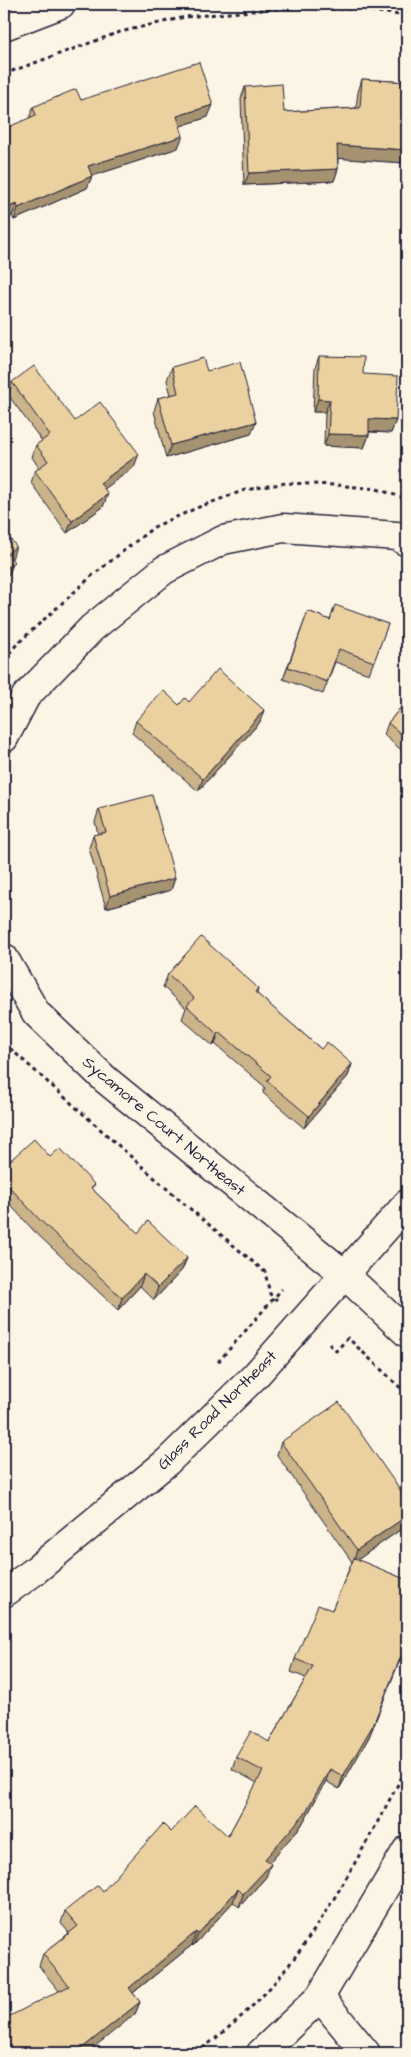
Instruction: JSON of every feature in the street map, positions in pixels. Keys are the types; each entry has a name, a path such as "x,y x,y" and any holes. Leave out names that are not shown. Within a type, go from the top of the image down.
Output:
{"street":[{"path":"4,26 62,4"},
{"path":"4,738 26,696 92,628 164,570 223,540 283,528 396,536 407,542"},
{"name":"Sycamore Court Northeast","path":"4,958 36,1013 106,1080 344,1274 407,1333"},
{"name":"Glass Road Northeast","path":"4,1593 32,1573 167,1462 255,1376 407,1204"},
{"path":"261,2053 320,1997 407,1850"},
{"path":"320,1997 366,2053"}],"path":[{"path":"4,74 120,32 185,17 284,8 358,9 407,16"},
{"path":"4,1043 175,1196 264,1272 270,1294 282,1303"},
{"path":"212,1368 282,1289"},
{"path":"322,1338 336,1351 348,1338 407,1394"},
{"path":"196,2053 244,2013 292,1962 332,1902 407,1768"}],"building":[{"path":"199,62 213,105 177,116 183,136 88,166 92,176 18,208 17,204 4,209 4,129 36,115 33,107 76,89 81,100"},
{"path":"362,79 407,82 407,150 337,145 338,169 249,173 245,87 282,84 284,112 360,108"},
{"path":"319,356 364,357 363,374 398,376 396,420 369,419 369,435 328,434 330,400 318,399"},
{"path":"203,358 207,371 240,362 256,422 171,445 158,398 178,393 172,367"},
{"path":"34,366 75,421 100,402 139,454 100,483 108,494 72,521 35,471 48,461 36,445 50,435 12,382"},
{"path":"4,531 16,546 7,554 14,562 4,570"},
{"path":"335,605 388,624 374,662 339,649 327,682 288,667 308,611 330,620"},
{"path":"218,669 264,710 203,779 136,721 163,690 179,705 185,698 189,702"},
{"path":"407,700 407,739 388,723"},
{"path":"152,795 175,878 110,896 93,835 106,832 99,809"},
{"path":"201,937 258,988 255,992 321,1049 327,1042 352,1064 309,1116 267,1081 271,1076 219,1032 217,1034 187,1006 194,998 168,974"},
{"path":"34,1139 50,1157 60,1148 95,1185 91,1188 138,1233 148,1221 187,1258 158,1287 144,1274 122,1298 38,1218 4,1181 4,1166"},
{"path":"339,1402 407,1500 407,1516 357,1550 281,1442"},
{"path":"354,1558 407,1580 407,1641 373,1725 343,1776 330,1769 305,1813 265,1859 271,1864 243,1894 238,1889 198,1934 196,1932 129,1988 140,2002 76,2053 4,2053 4,2019 69,1986 43,1954 78,1926 65,1911 98,1885 103,1891 163,1824 171,1832 195,1806 228,1836 263,1771 236,1757 251,1731 269,1742 313,1666 295,1659 318,1605 332,1610"}]}
